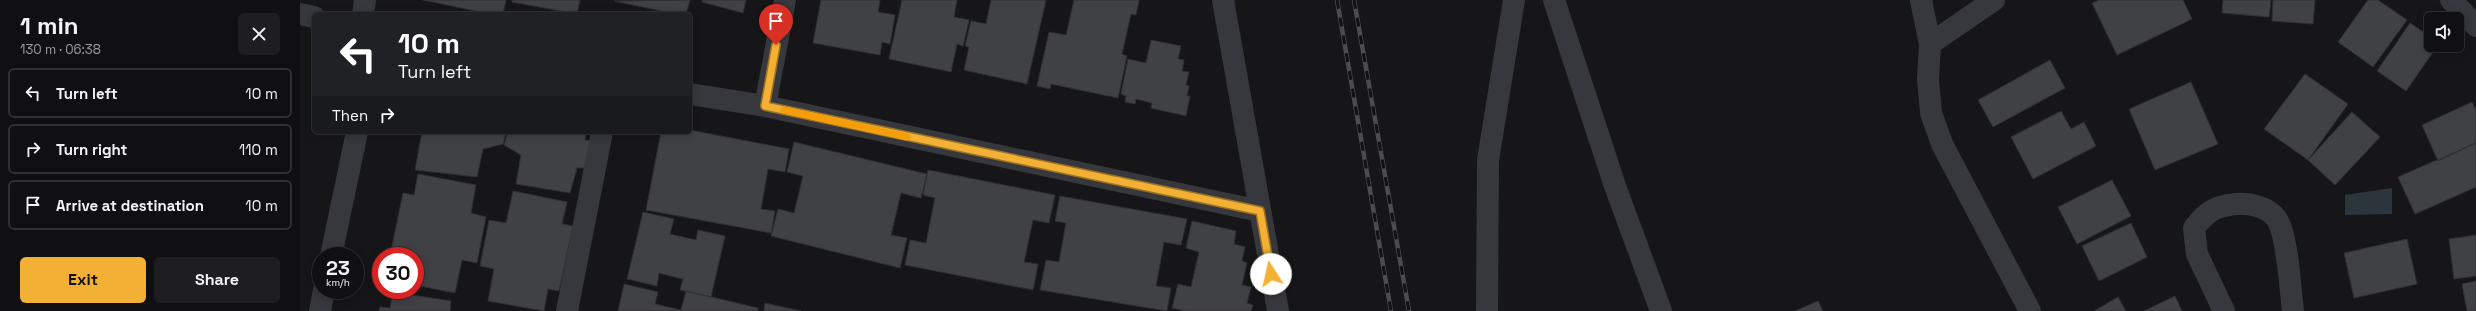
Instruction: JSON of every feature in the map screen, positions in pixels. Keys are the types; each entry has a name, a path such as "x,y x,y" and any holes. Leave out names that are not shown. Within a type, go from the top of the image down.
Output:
{"street":[{"path":"363,12 365,0"},
{"path":"765,106 785,0"},
{"path":"1223,0 1278,311"},
{"path":"1487,311 1488,160 1514,0"},
{"path":"1554,0 1615,186 1661,311"},
{"path":"1921,0 1930,44 1928,79 1931,112 1942,144 2030,311"},
{"path":"1930,44 1994,0"},
{"path":"2451,0 2476,26"},
{"path":"300,14 312,17"},
{"path":"692,94 765,106 1260,211"},
{"path":"333,247 357,134"},
{"path":"567,311 602,134"},
{"path":"2224,311 2197,254 2194,228 2206,212 2226,205 2245,204 2265,210 2276,217 2282,230 2294,311"},
{"path":"320,311 322,299"}],"shaded area":[{"path":"2392,188 2392,214 2345,215 2345,195"}],"building":[{"path":"423,0 506,0 503,12 480,12"},
{"path":"512,0 580,0 577,12 566,12 512,2"},
{"path":"690,0 687,12 666,12 614,1"},
{"path":"702,0 746,0 743,13 702,2"},
{"path":"821,0 880,0 878,12 895,15 890,44 882,42 880,55 813,43"},
{"path":"902,0 957,0 954,17 969,20 963,46 957,44 951,72 889,59"},
{"path":"991,0 1046,0 1027,84 964,70 969,47 965,46 971,21 986,24"},
{"path":"1074,0 1139,0 1136,15 1131,14 1122,54 1127,56 1118,98 1051,84 1050,89 1037,86 1049,32 1066,35"},
{"path":"2099,0 2183,0 2192,19 2117,55 2092,3"},
{"path":"2223,0 2271,0 2269,17 2222,13"},
{"path":"2273,0 2315,0 2313,24 2272,21"},
{"path":"2368,0 2378,0 2407,20 2373,67 2338,42"},
{"path":"2410,23 2424,32 2424,52 2433,52 2406,91 2377,71"},
{"path":"1151,40 1181,46 1178,59 1184,60 1182,71 1189,72 1186,85 1189,86 1187,96 1190,96 1186,116 1151,108 1152,103 1136,99 1135,104 1125,102 1126,96 1121,94 1128,59 1146,63"},
{"path":"2050,60 2065,88 1993,127 1978,100"},
{"path":"2305,74 2348,104 2308,160 2264,129"},
{"path":"2191,82 2218,144 2155,170 2129,109"},
{"path":"2472,102 2476,110 2476,143 2438,161 2422,125"},
{"path":"2061,111 2071,129 2084,122 2096,146 2033,179 2011,137"},
{"path":"2352,112 2380,137 2335,185 2308,160"},
{"path":"692,130 789,149 785,172 768,169 761,209 775,211 771,233 646,210 661,134 692,134"},
{"path":"422,134 506,134 503,144 483,149 477,177 415,170"},
{"path":"507,134 586,134 585,140 591,141 588,168 577,168 570,193 516,184 521,155 504,145"},
{"path":"794,142 927,174 921,198 901,193 891,235 907,238 900,268 771,236 778,209 794,213 803,176 787,172"},
{"path":"2476,143 2476,187 2415,214 2398,177"},
{"path":"928,170 1055,195 1049,223 1033,220 1024,262 1038,264 1033,290 905,265 910,240 926,243 935,198 923,195"},
{"path":"418,174 476,185 471,213 486,217 477,263 462,260 455,293 424,287 424,247 392,247 403,193 414,195"},
{"path":"2112,180 2131,216 2077,244 2058,207"},
{"path":"513,191 567,202 562,224 573,226 559,291 548,289 544,311 488,301 494,269 480,266 489,220 506,223"},
{"path":"1060,196 1187,219 1181,245 1164,242 1156,286 1171,288 1167,311 1040,290 1046,260 1059,262 1066,223 1055,221"},
{"path":"643,212 674,219 670,234 696,240 698,230 725,236 711,297 680,290 683,279 659,273 657,286 627,279"},
{"path":"1192,221 1236,231 1234,244 1245,247 1242,261 1247,263 1242,285 1251,287 1247,303 1253,305 1251,311 1185,311 1172,308 1178,284 1191,287 1199,252 1186,248"},
{"path":"2131,223 2147,257 2099,281 2082,246"},
{"path":"2476,235 2476,276 2454,279 2449,239"},
{"path":"2407,239 2417,284 2354,298 2344,253"},
{"path":"2476,281 2476,311 2467,311 2462,284"},
{"path":"624,284 658,292 655,304 681,310 686,291 758,308 758,311 618,311"},
{"path":"2175,296 2182,311 2144,311"},
{"path":"424,297 451,301 450,311 379,311 380,307 390,308 392,299 424,299"},
{"path":"2118,297 2126,311 2094,311"},
{"path":"1818,301 1823,311 1795,311"},
{"path":"765,303 801,311 764,311"}],"railway":[{"path":"1337,0 1391,311"},
{"path":"1354,0 1409,311"}],"slow traffic":[{"path":"784,110 907,137"}],"route":[{"path":"776,45 765,106 1173,194 1260,211 1271,274"}]}
